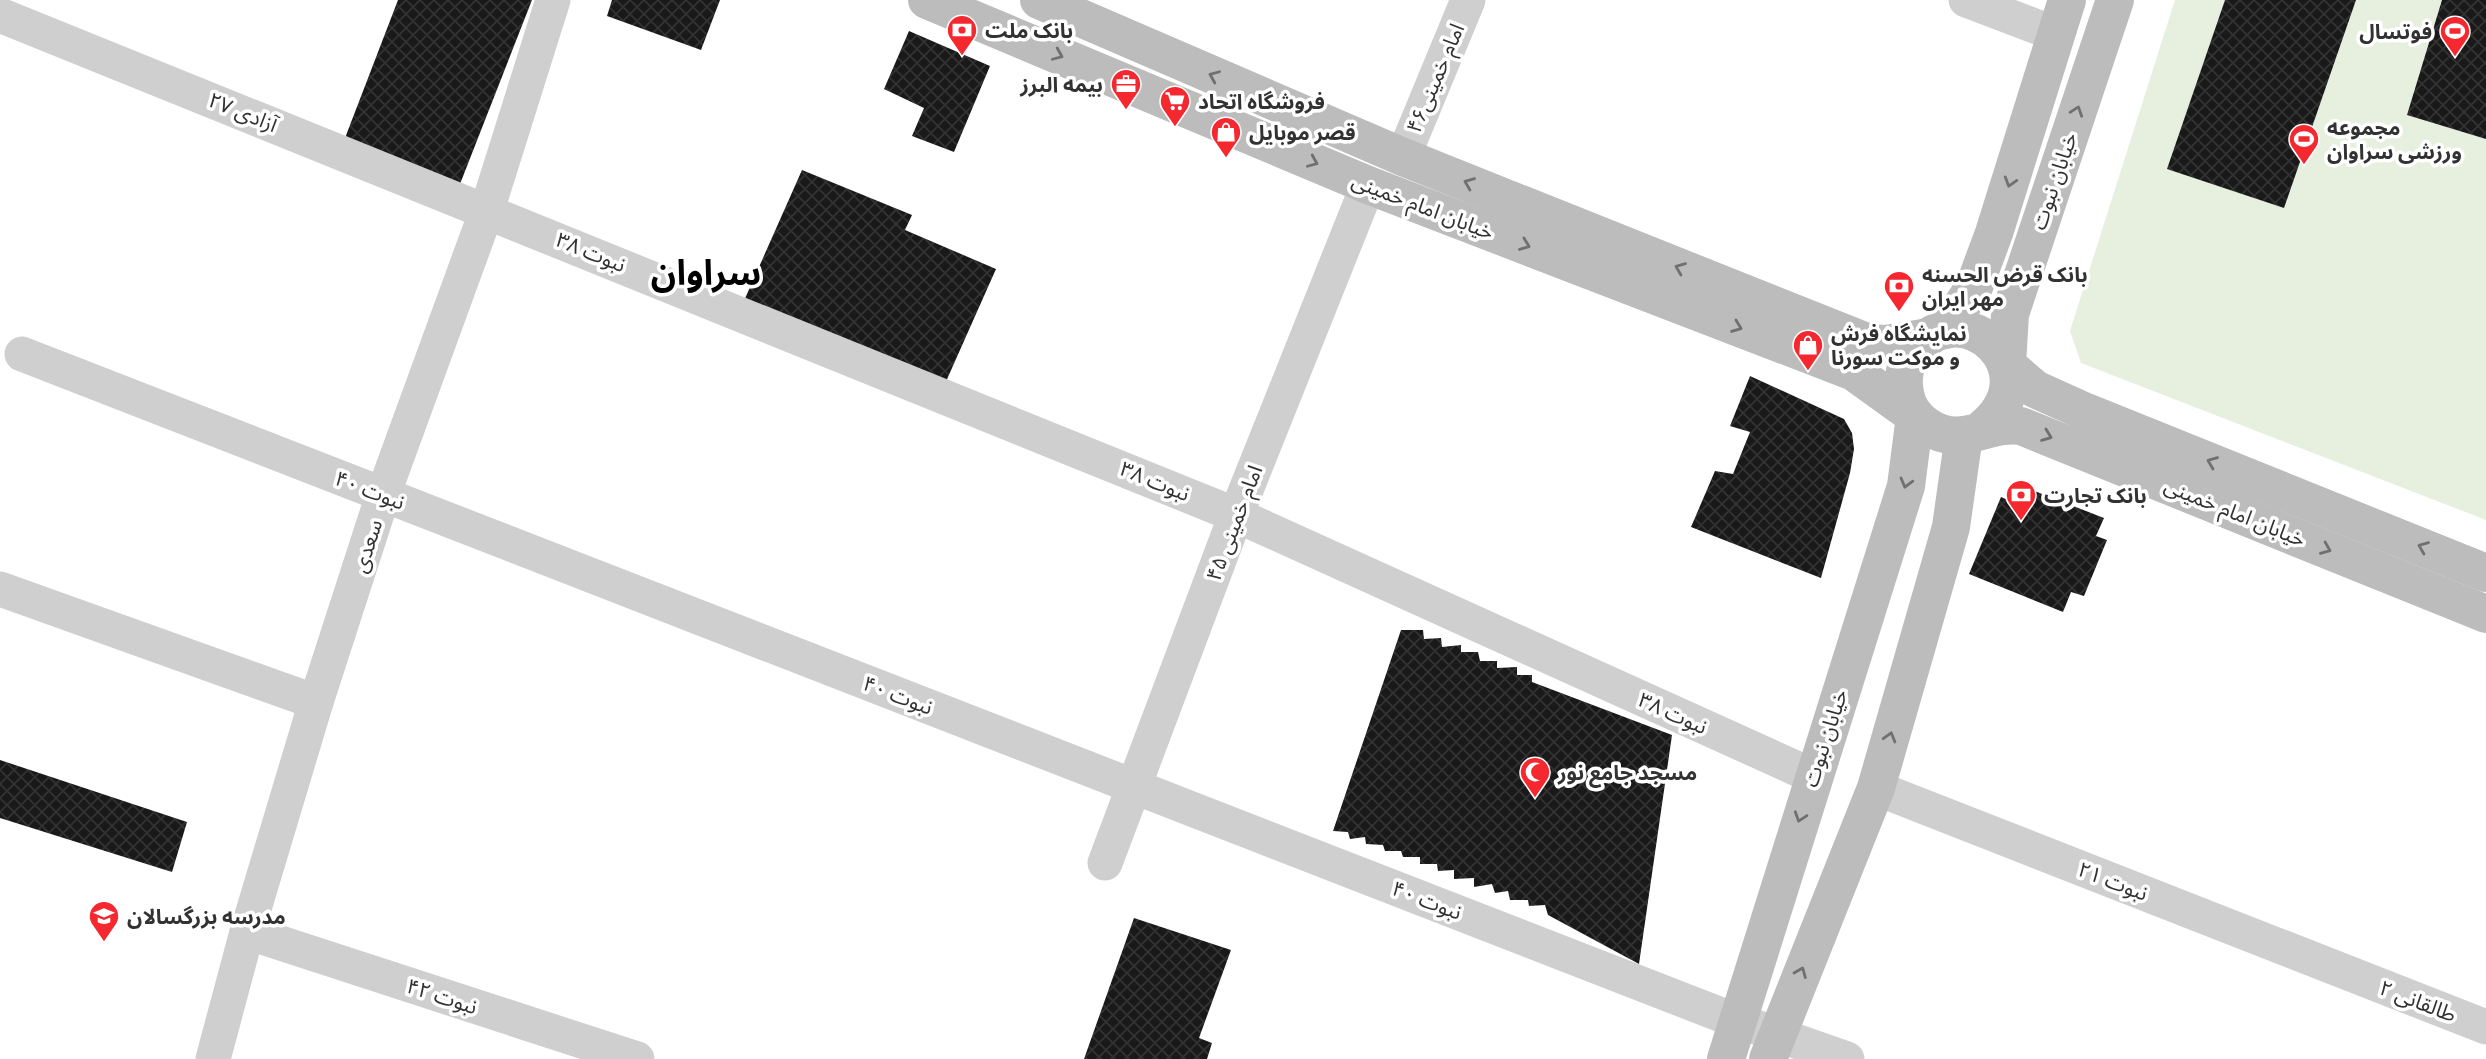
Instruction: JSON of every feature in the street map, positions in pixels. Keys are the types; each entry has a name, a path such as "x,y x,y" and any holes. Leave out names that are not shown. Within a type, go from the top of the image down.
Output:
{"main road":[{"name":"خیابان امام خمینی","path":"927,0 1368,185 1854,372 1915,416"},
{"name":"خیابان امام خمینی","path":"1039,0 1403,157 1869,343 1886,344 1938,333"},
{"name":"خیابان نبوت","path":"2007,365 2010,314 2115,0"},
{"name":"خیابان نبوت","path":"1938,333 1974,287 2062,17"},
{"path":"1965,330 1983,336 1998,349 2007,365 2010,384 2006,402 1996,418 1973,432 1946,434 1929,428 1915,416 1906,400 1903,382 1906,364 1916,348 1938,333 1965,330"},
{"name":"خیابان امام خمینی","path":"2007,365 2035,389 2087,412 2486,573"},
{"name":"خیابان نبوت","path":"1726,1059 1906,486 1915,416"},
{"name":"خیابان امام خمینی","path":"1973,432 2003,423 2037,432 2486,614"},
{"path":"1771,1047 1876,788 1951,527 1973,432"}],"street":[{"name":"سعدی","path":"213,1059 247,932 316,702 383,495 487,210 553,0"},
{"name":"امام خمینی۴۶","path":"1403,157 1468,0"},
{"path":"1966,0 2062,17"},
{"name":"آزادی ۲۷","path":"0,15 487,210"},
{"name":"امام خمینی ۴۵","path":"1105,863 1236,514 1368,185"},
{"name":"نبوت ۳۸","path":"487,210 1236,514 1813,776"},
{"name":"نبوت ۴۰","path":"22,354 1737,1021 1771,1047 1847,1059"},
{"path":"0,589 316,702"},
{"name":"نبوت ۲۱","path":"1876,788 2350,974"},
{"name":"نبوت ۴۲","path":"247,932 637,1059"},
{"name":"طالقانی ۲","path":"2350,974 2486,1027"}],"green space":[{"name":"مجموعه ورزشی سراوان","path":"2175,0 2486,0 2486,520 2081,363 2070,331"}],"building":[{"path":"398,0 532,0 460,184 345,138"},
{"path":"612,0 720,0 701,50 607,16"},
{"path":"2225,0 2356,0 2284,208 2167,169"},
{"name":"فوتسال","path":"2442,0 2486,0 2486,139 2407,115"},
{"path":"909,31 990,66 954,152 912,136 924,108 884,89"},
{"path":"802,170 912,215 905,230 996,269 940,395 739,312"},
{"path":"1750,376 1844,419 1852,433 1854,449 1850,473 1821,578 1691,527 1715,471 1733,474 1750,432 1730,426"},
{"path":"2027,488 2104,518 2096,536 2107,540 2084,596 2071,592 2063,612 1969,574 2001,497 2019,505"},
{"path":"1401,630 1423,630 1424,639 1441,638 1442,647 1461,645 1461,652 1478,652 1480,661 1497,661 1497,668 1517,667 1517,675 1532,675 1532,682 1672,735 1639,964 1548,915 1545,905 1529,906 1528,900 1510,900 1508,891 1495,893 1492,884 1474,887 1474,878 1454,879 1454,870 1438,871 1437,864 1420,864 1420,857 1403,857 1401,851 1385,851 1383,845 1366,844 1365,837 1350,839 1348,832 1333,831"},
{"path":"0,760 187,822 172,872 0,818"},
{"path":"1134,918 1231,950 1199,1038 1212,1043 1207,1059 1084,1059"}],"place":[{"name":"بانک ملت","path":"962,57"},
{"name":"فوتسال","path":"2455,58"},
{"name":"بیمه البرز","path":"1126,111"},
{"name":"فروشگاه اتحاد","path":"1175,128"},
{"name":"قصر موبایل","path":"1226,159"},
{"name":"مجموعه ورزشی سراوان","path":"2304,166"},
{"name":"بانک قرض الحسنه مهر ایران","path":"1899,313"},
{"name":"نمایشگاه فرش و موکت سورنا","path":"1808,372"},
{"name":"بانک تجارت","path":"2021,522"},
{"name":"مسجد جامع نور","path":"1535,799"},
{"name":"مدرسه بزرگسالان","path":"104,943"}],"district":[{"name":"سراوان","path":"706,272"}]}
